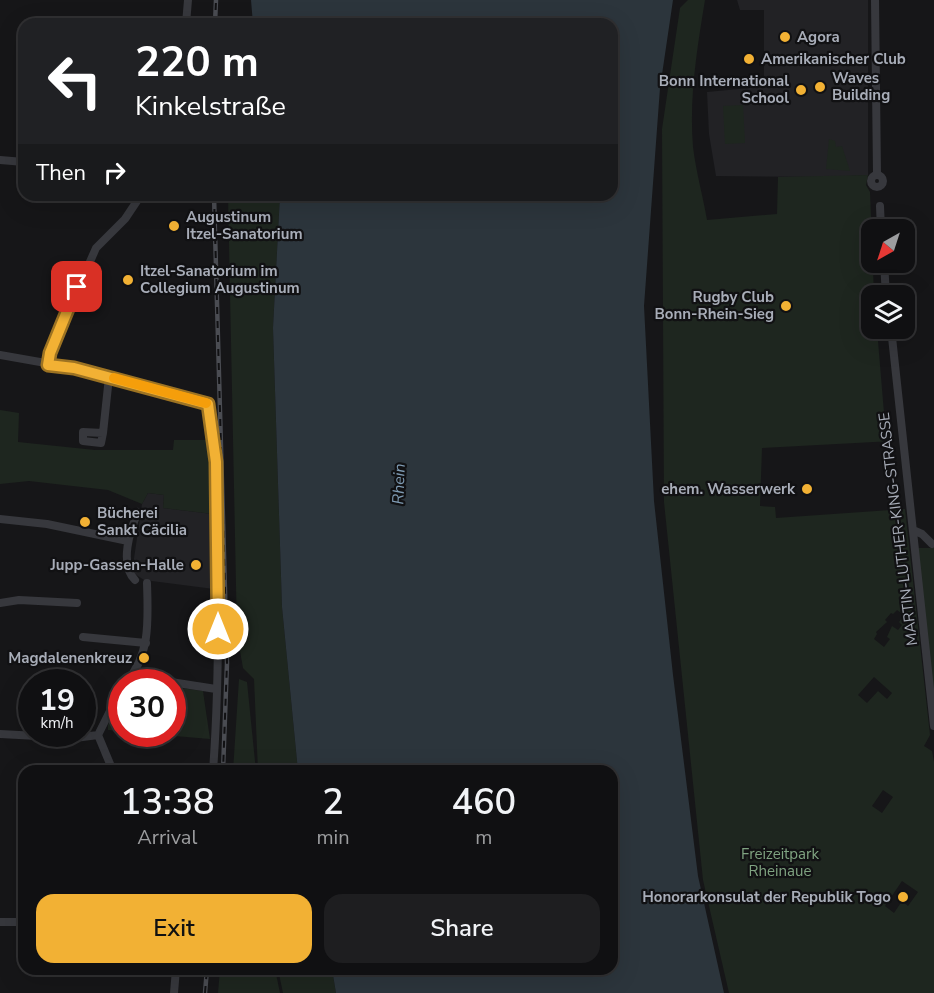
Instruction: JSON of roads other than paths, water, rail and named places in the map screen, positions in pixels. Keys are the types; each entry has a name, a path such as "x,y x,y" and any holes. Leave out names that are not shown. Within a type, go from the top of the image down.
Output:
{"street":[{"path":"186,18 188,0"},
{"path":"875,0 877,174"},
{"path":"0,160 18,162"},
{"path":"48,365 50,353 96,248 125,219 137,201"},
{"path":"880,206 881,219"},
{"name":"MARTIN-LUTHER-KING-STRASSE","path":"892,339 934,726"},
{"path":"0,355 109,377 208,404 216,462 218,677 213,765"},
{"path":"103,433 109,377"},
{"path":"135,580 129,573 128,541 138,512"},
{"path":"0,519 47,524 128,541"},
{"path":"913,530 922,534 933,544"},
{"path":"915,544 933,544"},
{"path":"135,669 146,643 147,583"},
{"path":"0,603 19,600 77,603"},
{"path":"82,638 146,643"},
{"path":"186,684 216,689"},
{"path":"108,715 98,735 110,765"},
{"path":"0,734 75,738 98,735"},
{"path":"0,922 18,922"},
{"path":"174,993 176,975"}],"water":[{"name":"Rhein","path":"251,0 673,0 660,88 644,306 654,501 698,876 724,993 336,993 333,975 618,975 618,765 297,765 282,607 273,328 280,201 618,201 618,18 252,18"}],"railway":[{"path":"215,18 216,0"},
{"path":"214,201 227,663 223,765"},
{"path":"205,993 206,975"}],"place":[{"name":"Agora","path":"785,37"},
{"name":"Amerikanischer Club","path":"749,59"},
{"name":"Waves Building","path":"820,87"},
{"name":"Bonn International School","path":"801,90"},
{"name":"Augustinum Itzel-Sanatorium","path":"174,226"},
{"name":"Itzel-Sanatorium im Collegium Augustinum","path":"128,280"},
{"name":"Rugby Club Bonn-Rhein-Sieg","path":"786,306"},
{"name":"ehem. Wasserwerk","path":"807,489"},
{"name":"Bücherei Sankt Cäcilia","path":"85,522"},
{"name":"Jupp-Gassen-Halle","path":"196,565"},
{"name":"Magdalenenkreuz","path":"144,658"},
{"name":"Honorarkonsulat der Republik Togo","path":"903,897"}],"park label":[{"name":"Freizeitpark Rheinaue","path":"780,862"}]}
